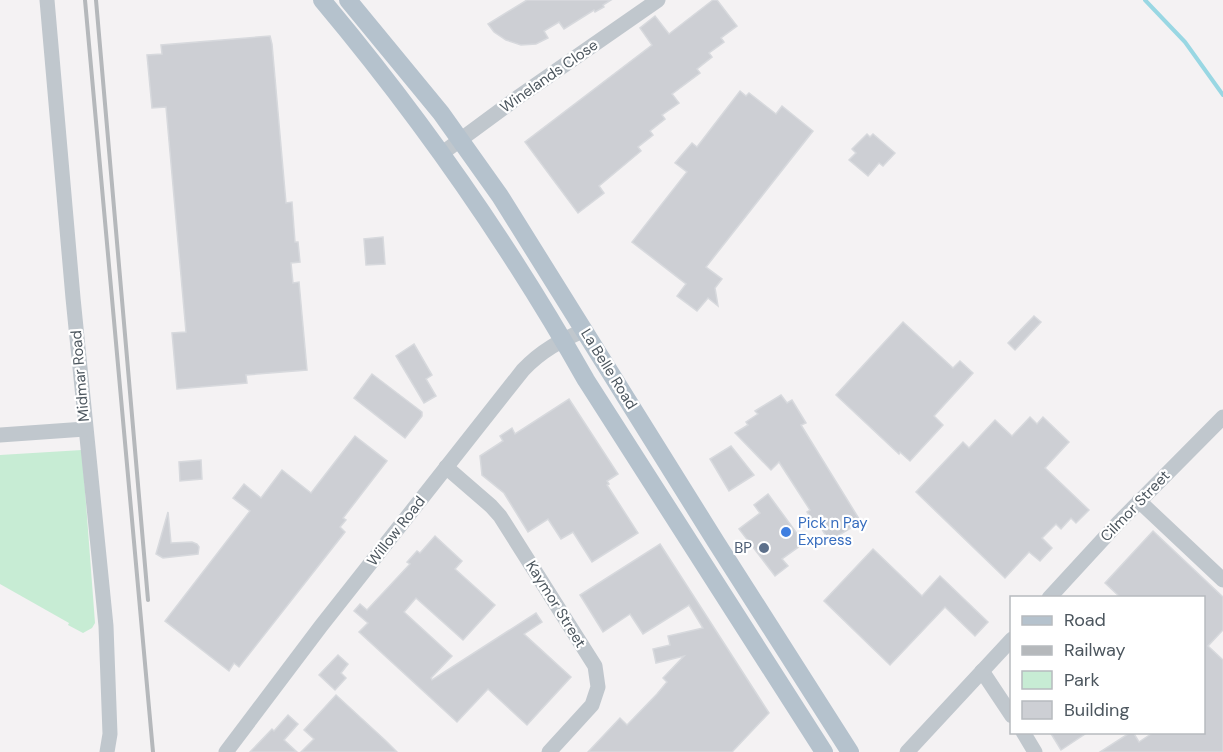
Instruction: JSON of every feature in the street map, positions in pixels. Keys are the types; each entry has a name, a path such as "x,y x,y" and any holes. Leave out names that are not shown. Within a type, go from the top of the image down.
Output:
{"main road":[{"name":"La Belle Road","path":"322,0 372,60 441,154 504,246 586,380 824,752"},
{"name":"La Belle Road","path":"348,0 441,113 500,196 850,752"}],"street":[{"name":"Midmar Road","path":"47,0 85,429 106,626 110,734 107,752"},
{"name":"Winelands Close","path":"441,154 658,0"},
{"name":"Willow Road","path":"225,752 321,626 524,369 546,349 585,330"},
{"name":"Cilmor Street","path":"1050,596 1139,501 1223,417"},
{"path":"0,435 85,429"},
{"name":"Kaymor Street","path":"446,467 477,492 500,516 595,666 598,687 592,705 549,752"},
{"path":"1139,501 1223,580"},
{"path":"908,752 1010,640"},
{"path":"982,671 1010,714"},
{"path":"1024,734 1035,752"}],"green space":[{"path":"82,450 95,623 92,628 83,633 0,584 0,455"}],"building":[{"path":"527,0 611,0 603,5 604,7 595,12 594,10 564,29 559,22 544,31 548,38 536,44 521,45 506,40 494,32 488,24"},
{"path":"713,0 717,0 737,26 721,38 724,42 709,53 712,57 697,69 700,73 672,94 679,103 662,115 665,119 650,131 653,135 638,147 641,151 599,186 604,193 578,213 525,142 652,45 640,28 655,16 669,34"},
{"path":"270,36 286,203 292,202 295,242 298,242 300,262 291,263 293,283 299,282 307,370 246,375 247,383 177,389 172,333 186,332 166,107 152,108 147,55 162,54 161,45"},
{"path":"740,91 746,96 749,93 776,114 782,106 813,131 706,267 722,279 715,288 718,306 708,298 697,311 677,296 686,284 632,242 687,172 675,163 692,143 697,147"},
{"path":"867,134 870,137 873,134 895,153 883,166 879,163 868,176 849,160 856,153 852,149"},
{"path":"383,237 385,264 366,265 364,239"},
{"path":"1034,316 1041,322 1015,350 1008,343"},
{"path":"903,322 953,368 960,361 973,373 934,416 943,425 910,461 900,452 899,454 836,395"},
{"path":"414,344 432,375 426,379 436,396 424,403 396,356"},
{"path":"372,374 422,412 422,416 405,438 354,398"},
{"path":"781,395 787,403 792,400 806,423 801,425 861,522 829,541 817,521 814,523 807,512 810,510 779,462 771,470 735,433 748,425 746,422 758,414 755,411"},
{"path":"569,399 618,474 607,481 609,484 607,485 638,533 592,562 573,532 561,539 548,519 528,532 504,493 482,475 480,456 503,441 500,436 512,428 515,434"},
{"path":"1030,417 1037,424 1043,417 1069,442 1045,468 1089,510 1076,523 1071,518 1061,529 1056,524 1042,538 1052,548 1040,561 1029,552 1005,578 916,492 963,442 969,448 995,420 1012,436"},
{"path":"355,436 387,461 343,518 346,520 340,527 345,532 239,667 234,663 229,671 165,621 250,511 233,498 244,484 261,498 282,470 311,493"},
{"path":"731,446 754,475 729,491 710,459"},
{"path":"201,460 202,479 180,481 179,462"},
{"path":"768,494 804,543 782,559 788,566 775,576 739,529 760,513 754,505"},
{"path":"168,512 171,543 192,542 197,544 198,554 163,558 156,554"},
{"path":"1153,531 1223,597 1223,630 1208,646 1223,660 1223,752 1100,752 1128,734 1134,734 1139,742 1151,734 1205,734 1205,596 1119,596 1105,583"},
{"path":"435,536 462,561 455,569 495,605 463,640 416,598 404,612 452,656 431,678 432,680 536,613 542,622 524,634 571,677 527,725 488,689 457,722 359,632 368,623 354,611 360,604 367,610 410,564 407,562 417,551 420,553"},
{"path":"660,544 769,713 732,752 588,752 620,718 627,725 667,682 663,678 684,656 656,663 653,649 670,645 668,636 703,628 689,605 643,634 630,614 603,632 580,595"},
{"path":"873,549 922,596 940,576 988,622 975,636 945,607 890,665 824,601"},
{"path":"338,655 348,664 341,673 346,678 335,690 319,675"},
{"path":"336,695 397,752 301,752 314,739 304,730"},
{"path":"288,715 298,724 284,740 297,752 250,752 272,729 274,731"},
{"path":"1051,734 1085,734 1061,750"}],"waterway":[{"path":"1145,0 1185,42 1223,95"}],"railway":[{"path":"85,0 153,752"},
{"path":"96,0 148,600"}],"place":[{"name":"Pick n Pay Express","path":"786,532"},
{"name":"BP","path":"764,548"}]}
